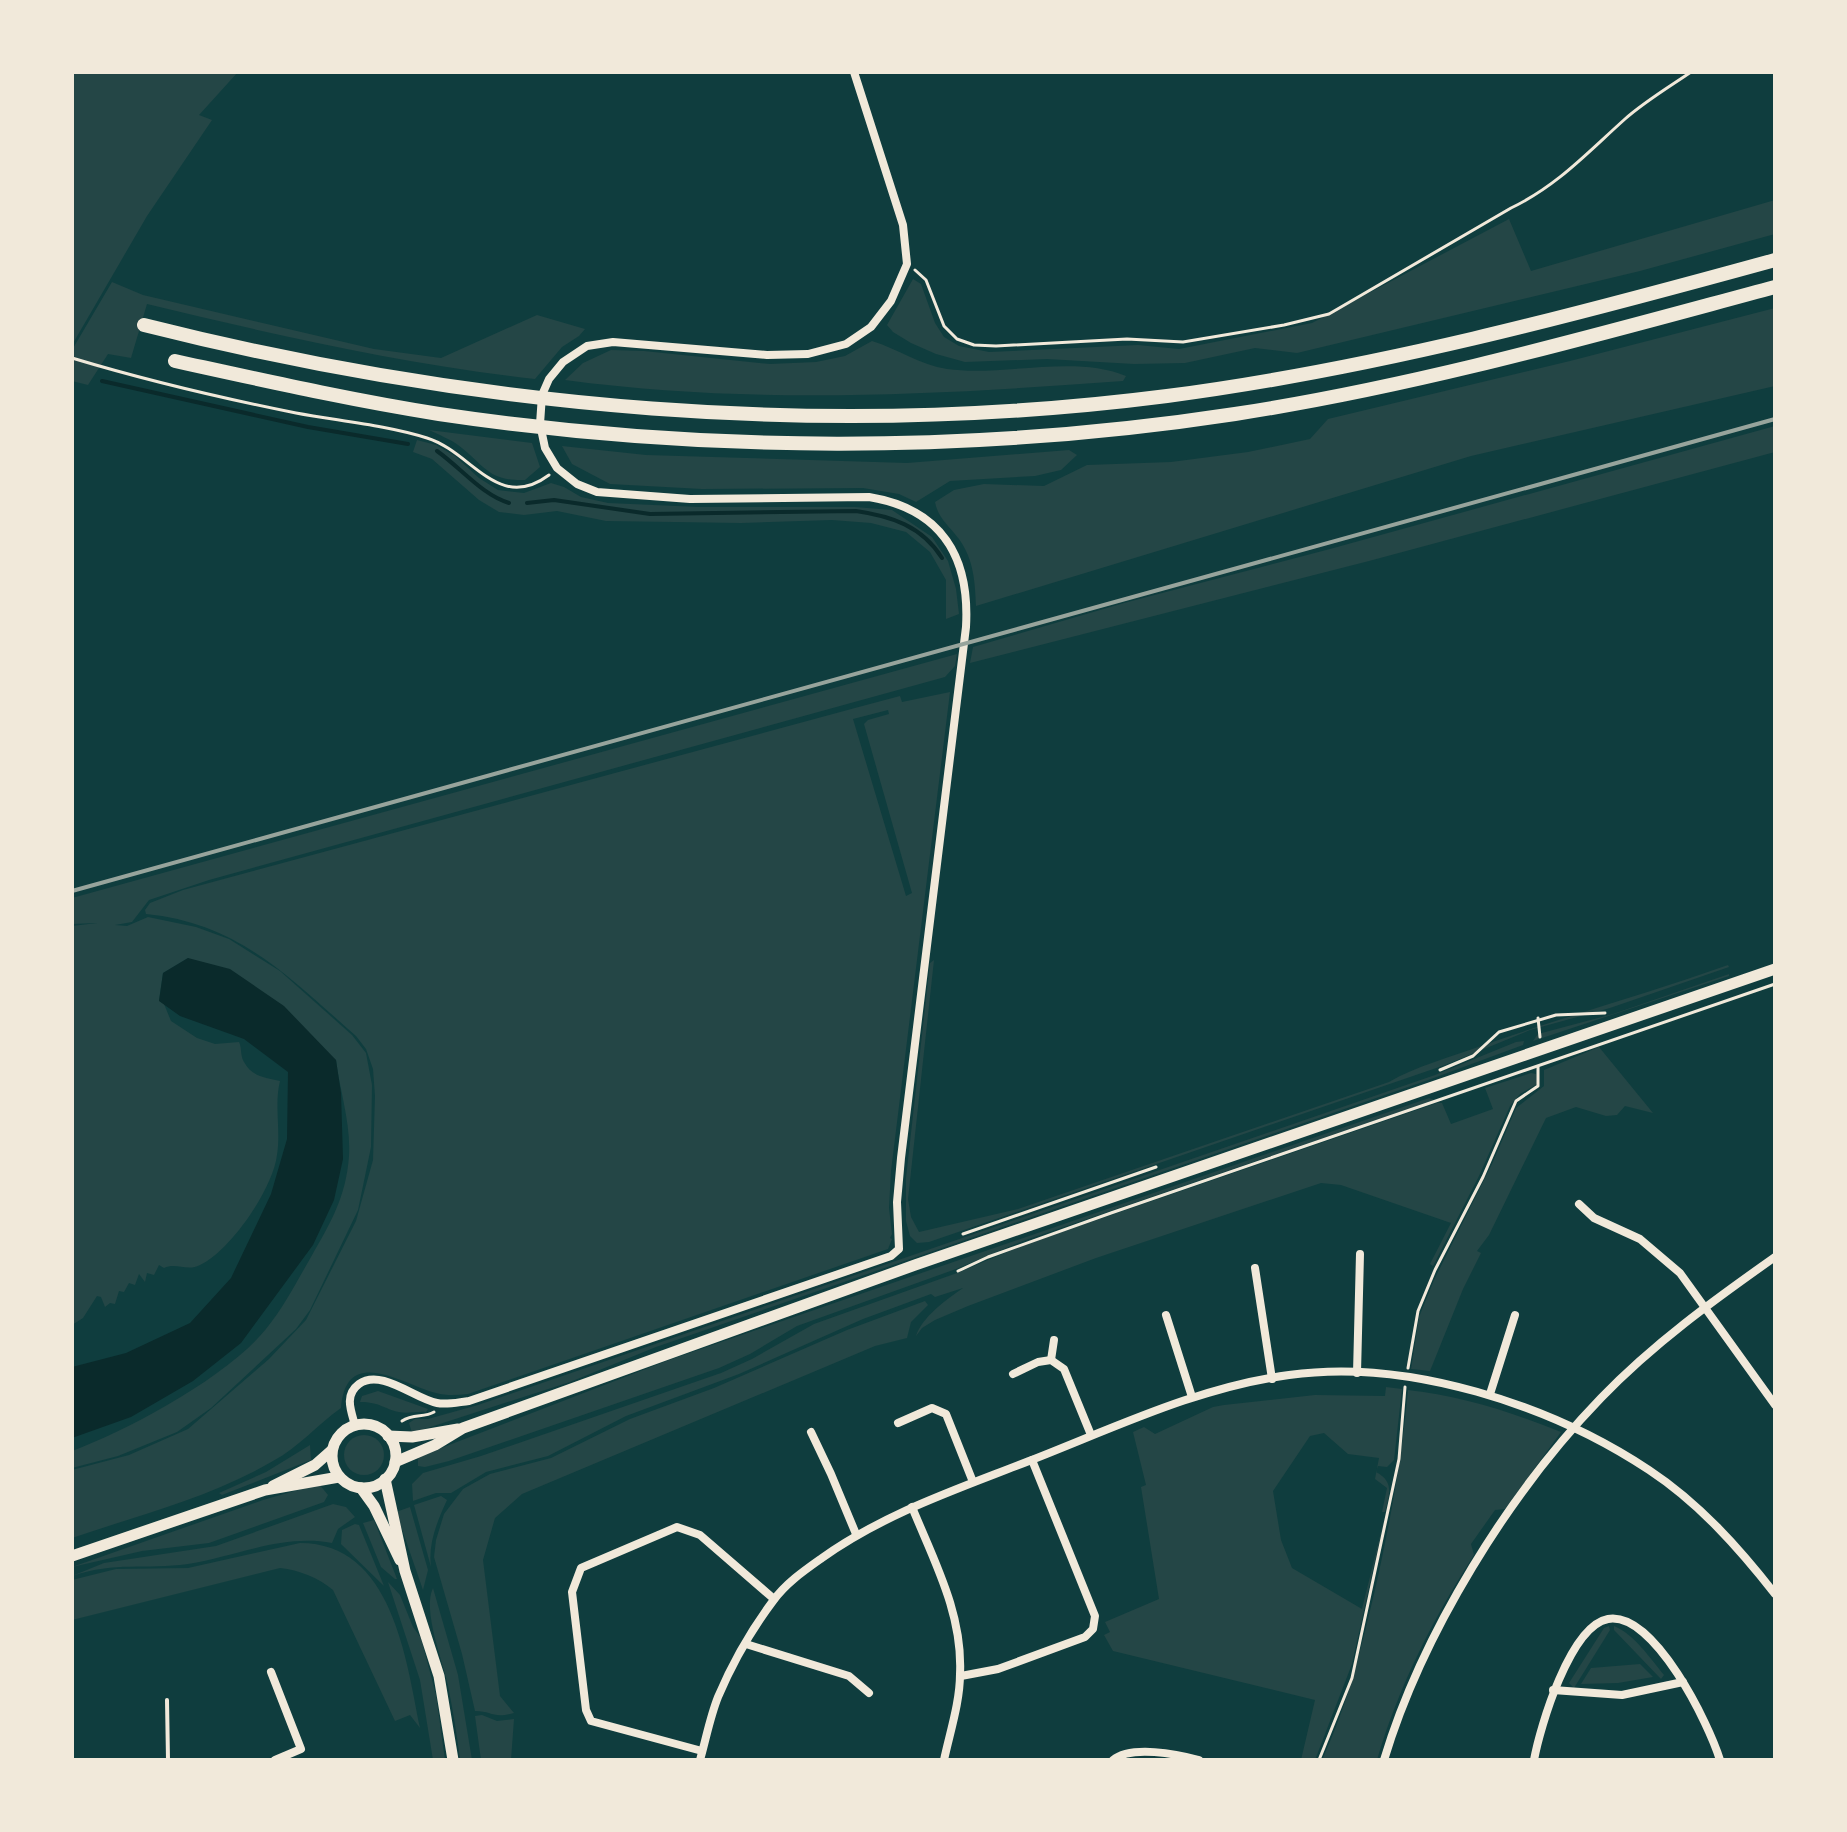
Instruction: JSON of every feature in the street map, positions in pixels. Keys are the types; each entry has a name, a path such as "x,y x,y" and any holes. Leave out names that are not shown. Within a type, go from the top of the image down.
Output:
{"highway":[{"path":"144,325 250,352 482,392 612,406 729,413 811,416 938,414 1166,396 1302,375 1471,340 1606,307 1775,260"},
{"path":"175,361 440,414 559,428 645,436 799,442 930,442 1167,424 1300,404 1474,368 1775,287"}],"main road":[{"path":"265,1490 315,1465 332,1450 339,1435 355,1425 370,1425 388,1436 412,1437 463,1428 915,1265 1775,969"},
{"path":"395,1462 435,1445 463,1428"},
{"path":"332,1450 333,1464 339,1477 361,1488 375,1485 385,1479 395,1462 394,1447 388,1436"},
{"path":"72,1556 265,1490 339,1477"},
{"path":"385,1479 405,1571 439,1676 453,1760"},
{"path":"361,1488 374,1506 405,1571"}],"street":[{"path":"355,1425 350,1397 357,1386 367,1380 388,1383 443,1404 469,1401 891,1256 899,1249 897,1202 901,1158 966,627 967,593 955,553 937,528 926,519 903,506 869,497 690,499 597,492 557,468 540,433 540,406 549,379 577,350 598,342 646,343 767,355 808,354 846,344 871,327 891,301 907,264 903,225 854,72"},
{"path":"1579,1204 1594,1218 1640,1239 1680,1273 1775,1405"},
{"path":"1357,1373 1360,1254"},
{"path":"1384,1760 1396,1721 1434,1638 1491,1537 1574,1428 1639,1361 1705,1306 1775,1257"},
{"path":"1255,1268 1272,1379"},
{"path":"1166,1315 1192,1397"},
{"path":"1490,1394 1515,1315"},
{"path":"1051,1360 1054,1340"},
{"path":"1013,1374 1038,1362 1051,1360 1064,1369 1091,1435"},
{"path":"774,1599 700,1535 677,1527 581,1568 572,1592 586,1710 591,1721 701,1756 718,1698 774,1599 800,1573 856,1534 973,1482 1192,1397 1289,1375 1357,1373 1406,1377 1490,1394 1574,1428 1649,1470 1702,1512 1749,1560 1775,1594"},
{"path":"898,1423 932,1408 946,1414 973,1482"},
{"path":"811,1432 856,1534"},
{"path":"961,1676 998,1669 1085,1637 1093,1629 1095,1616 1032,1460"},
{"path":"912,1507 954,1609 959,1635 961,1676 944,1760"},
{"path":"1534,1760 1545,1710 1553,1690 1580,1642 1596,1623 1610,1618 1631,1623 1655,1645 1683,1682 1713,1739 1720,1760"},
{"path":"746,1644 849,1676 869,1693"},
{"path":"271,1672 301,1749 275,1760"},
{"path":"1553,1690 1622,1695 1683,1682"},
{"path":"1113,1760 1122,1754 1154,1753 1177,1754 1199,1760"}],"lane":[{"path":"167,1700 168,1760"}],"path":[{"path":"907,264 926,280 944,326 957,339 974,345 1127,339 1183,342 1329,314 1539,194 1627,117 1691,72"},
{"path":"72,358 239,401 425,437 445,444 490,480 514,488 528,485 551,473"},
{"path":"958,1271 1097,1218 1539,1068 1775,984"},
{"path":"1440,1070 1473,1056 1499,1032 1525,1023 1556,1015 1602,1014 1617,1009"},
{"path":"1319,1760 1352,1678 1374,1579 1399,1459 1406,1377 1418,1311 1516,1101 1538,1086 1539,1068"},
{"path":"963,1234 1166,1164"},
{"path":"402,1421 409,1416 433,1414 443,1404"}],"shaded area":[{"path":"72,72 238,72 199,115 212,120 147,216 72,345"},
{"path":"1775,200 1775,234 1640,271 1297,353 1255,348 1185,363 1134,364 1047,359 965,362 911,343 887,325 913,279 921,284 935,323 944,337 959,346 989,352 1138,345 1179,349 1312,323 1509,219 1531,271"},
{"path":"112,282 143,295 374,349 441,358 537,315 585,329 562,347 535,379 340,348 147,304 131,358 108,354 88,385 72,381 72,350"},
{"path":"1775,308 1775,386 1471,456 976,606 968,555 936,508 935,502 954,490 984,484 1044,486 1087,465 1171,462 1248,452 1310,439 1328,419"},
{"path":"872,341 947,369 969,371 1061,366 1106,370 1126,376 1123,381 1053,386 844,395 705,393 565,380 583,363 611,350 770,364 816,362 845,356"},
{"path":"1775,426 1775,452 1369,561 970,663 973,647"},
{"path":"429,430 532,443 540,467 525,480 502,478 488,471 455,443"},
{"path":"417,440 436,445 455,456 498,490 524,493 551,483 581,497 608,503 892,510 932,537 948,561 959,614 946,619 946,580 930,552 906,532 871,523 832,520 741,523 606,521 557,511 524,515 499,512 479,500 432,459 413,452"},
{"path":"562,446 646,455 907,463 1069,450 1077,455 1061,470 1035,476 950,481 916,502 899,494 863,488 702,489 610,484 572,464"},
{"path":"957,654 955,666 945,677 209,880 149,900 132,922 115,925 127,926 148,917 196,927 229,939 280,971 352,1035 366,1053 372,1085 371,1147 358,1210 310,1310 296,1329 211,1408 177,1432 118,1456 72,1468 72,1451 176,1400 227,1365 266,1329 290,1294 336,1209 345,1184 349,1144 336,1060 188,958 163,973 159,1000 171,1021 197,1038 215,1044 239,1042 243,1059 251,1071 280,1081 278,1146 274,1169 248,1218 212,1258 191,1268 164,1268 159,1265 154,1275 147,1273 145,1282 139,1274 135,1285 129,1283 124,1292 119,1291 115,1304 105,1307 101,1297 97,1296 83,1318 72,1325 72,926 97,923 72,924 72,898"},
{"path":"950,692 891,1171 889,1208 892,1239 888,1249 468,1394 440,1394 378,1373 364,1373 353,1377 345,1389 341,1408 291,1449 250,1474 200,1495 72,1538 72,1470 129,1455 188,1429 269,1359 306,1320 356,1221 373,1160 373,1069 366,1049 356,1036 261,957 209,929 179,919 146,914 150,903 183,890 855,708 900,696 902,702","holes":["888,710 889,714 864,724 912,893 906,896 853,719"]},
{"path":"188,958 230,969 284,1006 336,1060 341,1093 343,1159 334,1200 313,1245 241,1343 193,1381 131,1417 72,1438 72,1367 126,1353 190,1323 231,1278 271,1194 287,1139 288,1072 244,1039 180,1016 159,1001 163,973"},
{"path":"934,960 908,1199 911,1217 919,1232 1018,1209 1389,1082 1422,1066 1512,1035 1729,967 1610,1008 1530,1030 1445,1065 929,1242 917,1243 910,1236 906,1221 906,1178 930,963"},
{"path":"1729,976 1533,1041 1538,1034 1613,1014"},
{"path":"1524,1041 1523,1045 1431,1079 656,1347 570,1382 412,1433 409,1423 415,1419 428,1419 478,1405 1435,1075"},
{"path":"1599,1047 1653,1113 1625,1106 1617,1115 1606,1116 1576,1107 1546,1118 1489,1235 1477,1251 1481,1253 1430,1371 1411,1369 1419,1317 1516,1108 1544,1086 1544,1070"},
{"path":"1536,1074 1537,1084 1520,1094 1510,1106 1479,1176 1433,1266 1430,1264 1451,1223 1341,1185 1321,1183 1096,1258 968,1306 935,1320 916,1336 929,1315 963,1288 935,1297 931,1294 863,1319 739,1374 626,1416 548,1456 486,1472 451,1493 436,1493 413,1501 412,1484 423,1473 721,1373 814,1324 957,1273 1024,1245 1437,1103 1442,1103 1451,1124 1493,1109 1485,1088"},
{"path":"1429,1098 1434,1100 1023,1241 956,1269 797,1326 719,1368 449,1461 418,1466 418,1457 669,1360"},
{"path":"925,1301 928,1305 911,1322 907,1338 875,1346 522,1494 495,1518 483,1560 500,1696 514,1713 497,1715 475,1711 434,1557 444,1514 463,1489 490,1474 551,1458 630,1419 714,1388 847,1330"},
{"path":"1386,1387 1402,1389 1394,1460 1387,1467 1378,1466 1377,1470 1379,1458 1348,1454 1324,1433 1310,1436 1273,1491 1281,1540 1292,1568 1362,1609 1385,1516 1352,1664 1315,1760 1301,1760 1315,1700 1113,1651 1104,1635 1110,1632 1105,1622 1159,1599 1141,1487 1146,1485 1133,1432 1144,1427 1155,1434 1213,1407 1224,1405 1315,1395 1385,1396"},
{"path":"1408,1390 1486,1406 1561,1432 1505,1509 1495,1510 1471,1544 1474,1555 1444,1603 1418,1654 1395,1706 1377,1760 1322,1760 1347,1697 1375,1590 1395,1490"},
{"path":"378,1391 428,1409 426,1412 402,1413 360,1402 362,1396"},
{"path":"364,1435 378,1441 384,1455 378,1469 364,1475 350,1469 344,1455 350,1441"},
{"path":"310,1445 311,1460 222,1495 219,1493 266,1472"},
{"path":"1376,1472 1388,1485 1385,1512 1382,1512 1387,1488 1375,1479"},
{"path":"319,1484 328,1495 324,1502 209,1543 142,1551 72,1567 263,1500"},
{"path":"441,1496 447,1500 432,1541 431,1567 414,1505"},
{"path":"333,1504 346,1507 355,1517 338,1529 332,1543 295,1541 188,1564 117,1567 72,1576 104,1563 216,1546"},
{"path":"410,1507 428,1570 423,1590 396,1512"},
{"path":"374,1520 397,1579 381,1567 363,1523"},
{"path":"359,1525 384,1586 341,1544 342,1530"},
{"path":"300,1543 331,1548 356,1562 375,1583 400,1639 420,1728 410,1715 395,1721 333,1590 301,1573 280,1568 72,1620 72,1580 116,1569 188,1568"},
{"path":"388,1582 400,1595 421,1638 436,1695 445,1760 433,1760 420,1680"},
{"path":"433,1588 458,1675 472,1760 460,1760 448,1686 434,1636 430,1609"},
{"path":"1609,1626 1610,1630 1574,1688 1569,1683 1604,1628"},
{"path":"1614,1626 1641,1647 1664,1675 1661,1679 1614,1630"},
{"path":"1640,1664 1653,1677 1618,1683 1581,1684 1591,1668"},
{"path":"482,1715 497,1721 514,1719 511,1760 481,1760 475,1716"}],"waterway":[{"path":"102,381 308,427 408,444"},
{"path":"437,451 481,488 509,503"},
{"path":"527,503 554,500 650,514 856,511 905,524 925,538 942,558"}],"railway":[{"path":"72,891 1775,419"}]}
